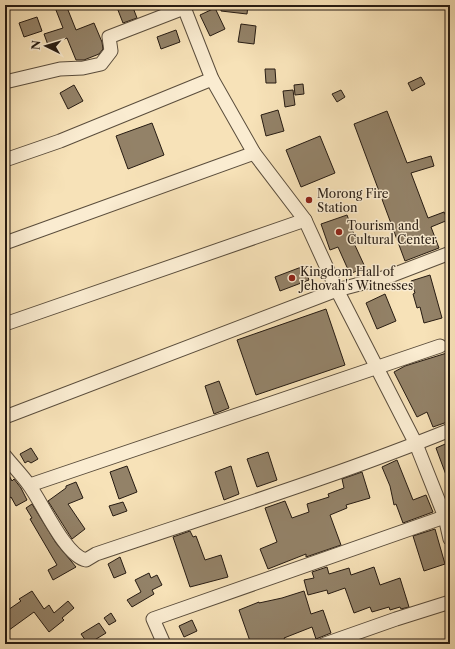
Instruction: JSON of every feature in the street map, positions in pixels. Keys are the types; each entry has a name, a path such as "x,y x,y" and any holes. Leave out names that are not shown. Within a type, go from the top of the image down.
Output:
{"street":[{"path":"5,82 60,69 83,68 101,64 111,51 109,37 183,7 212,79 254,153 305,220 337,290 375,367 416,444 448,516 450,539"},
{"path":"5,160 60,141 212,79"},
{"path":"5,243 254,153"},
{"path":"5,324 305,220"},
{"path":"5,417 337,290 390,276 450,253"},
{"path":"30,485 440,346"},
{"path":"5,456 30,485 67,547 79,559 86,560 96,554 416,444 450,430"},
{"path":"164,644 153,619 448,516"},
{"path":"325,644 450,602"}],"building":[{"path":"54,5 66,5 76,30 94,23 102,42 103,49 99,54 84,60 76,60 67,38 48,45 44,34 63,28"},
{"path":"116,5 132,5 137,18 123,23"},
{"path":"221,5 248,5 247,14 221,11"},
{"path":"215,8 225,29 210,36 200,15"},
{"path":"37,17 42,31 24,37 19,23"},
{"path":"241,24 256,26 254,44 238,42"},
{"path":"176,30 180,42 161,49 157,37"},
{"path":"265,69 275,69 276,83 266,83"},
{"path":"421,77 425,84 412,91 408,83"},
{"path":"303,84 304,94 295,95 294,85"},
{"path":"74,85 83,101 68,109 60,93"},
{"path":"293,90 295,105 285,107 283,91"},
{"path":"341,90 345,97 337,102 332,94"},
{"path":"278,110 284,131 266,136 261,115"},
{"path":"387,111 407,163 431,156 434,166 411,173 428,218 444,212 448,220 431,227 439,248 405,261 354,124"},
{"path":"152,123 164,155 128,169 116,136"},
{"path":"320,136 335,173 301,187 286,150"},
{"name":"Tourism and Cultural Center","path":"347,215 356,240 353,241 365,267 350,274 338,247 330,250 321,224"},
{"name":"Kingdom Hall of Jehovah's Witnesses","path":"304,266 309,280 280,291 275,277"},
{"path":"430,275 442,318 424,323 420,307 417,308 413,294 415,293 411,281"},
{"path":"385,294 396,321 377,329 366,303"},
{"path":"326,309 345,365 256,395 237,340"},
{"path":"450,352 450,421 433,427 427,412 417,417 394,372 405,366"},
{"path":"219,381 229,408 214,414 205,386"},
{"path":"450,442 450,483 449,483 436,448"},
{"path":"31,448 38,459 31,463 28,461 25,463 20,454"},
{"path":"268,452 277,480 257,487 247,459"},
{"path":"397,460 413,500 426,495 433,512 403,523 396,504 394,505 390,486 382,467"},
{"path":"127,466 137,492 119,499 110,472"},
{"path":"231,466 239,494 224,500 215,472"},
{"path":"5,468 12,481 14,479 21,488 27,500 16,506 11,497 5,501"},
{"path":"362,472 370,498 346,505 347,508 330,515 341,545 306,557 306,554 268,569 260,549 277,542 265,508 285,501 292,518 309,512 307,504 329,497 328,494 344,488 342,479"},
{"path":"76,482 83,498 68,504 85,529 72,539 48,501 66,488 66,486"},
{"path":"123,502 127,511 113,516 109,506"},
{"path":"32,504 56,543 76,567 53,580 48,570 57,565 30,519 32,518 26,508"},
{"path":"435,529 445,564 424,571 413,536"},
{"path":"190,531 193,537 196,536 205,560 221,555 228,577 190,587 173,537"},
{"path":"120,557 126,573 114,578 108,564"},
{"path":"327,567 329,574 349,568 351,575 374,567 380,585 400,578 409,607 401,609 400,607 390,610 389,607 372,612 370,607 354,613 345,588 328,594 327,590 308,595 304,580 314,578 312,572"},
{"path":"149,573 151,578 157,575 162,585 152,590 154,594 132,607 127,600 141,592 135,580"},
{"path":"32,591 44,609 49,605 54,613 68,601 74,608 62,618 64,620 49,632 34,612 5,633 5,612 21,601 19,599"},
{"path":"304,591 311,614 323,610 331,633 316,639 312,627 284,638 287,644 251,644 239,610 259,602 282,598"},
{"path":"111,613 116,621 109,625 104,618"},
{"path":"192,620 197,631 184,637 179,626"},
{"path":"99,623 106,633 88,644 81,634"}],"place":[{"name":"Morong Fire Station","path":"309,200"},
{"name":"Tourism and Cultural Center","path":"339,232"},
{"name":"Kingdom Hall of Jehovah's Witnesses","path":"292,278"}]}
